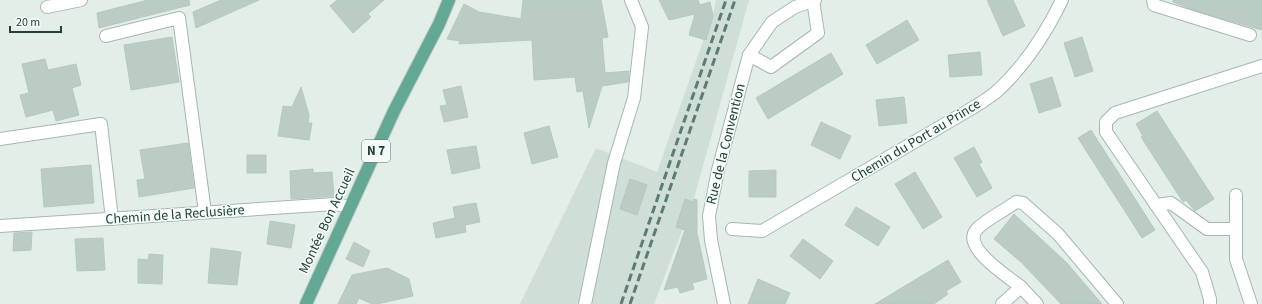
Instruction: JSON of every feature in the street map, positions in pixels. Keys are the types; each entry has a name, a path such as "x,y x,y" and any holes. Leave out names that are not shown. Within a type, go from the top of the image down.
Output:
{"main road":[{"name":"Montée Bon Accueil","path":"306,304 394,111 439,24 449,0"}],"street":[{"path":"47,8 81,0"},
{"path":"585,304 614,163 634,98 642,28 632,0"},
{"path":"749,55 771,67 818,33 814,0"},
{"name":"Rue de la Convention","path":"724,304 711,240 709,216 718,170 749,55 772,22 795,7 814,0"},
{"name":"Chemin du Port au Prince","path":"732,228 762,231 969,110 993,94 1008,81 1050,26 1062,0"},
{"path":"1153,0 1154,5 1250,35"},
{"path":"106,36 179,18 205,212"},
{"path":"1210,304 1210,299 1202,272 1106,132 1106,122 1115,113 1262,66"},
{"path":"0,139 101,124 112,220"},
{"path":"1236,195 1236,259 1251,304"},
{"path":"1037,304 1021,287 987,260 976,248 973,238 976,229 1016,202 1023,203 1058,234 1118,304"},
{"path":"1156,205 1171,203 1207,229 1236,228"},
{"name":"Chemin de la Reclusière","path":"0,226 112,220 205,212 335,204 350,207"},
{"path":"1002,304 1021,287"}],"shaded area":[{"path":"716,0 749,0 693,202 654,304 520,304 596,148 657,172 714,10"}],"building":[{"path":"148,0 189,0 190,5 99,28 97,13"},
{"path":"221,0 259,0 196,28 193,12"},
{"path":"337,0 384,0 368,14 371,17 353,33 330,6"},
{"path":"523,0 601,0 608,37 602,38 605,73 629,71 628,82 602,86 589,128 583,91 577,92 575,77 534,80 532,40 459,44 460,41 447,39 464,4 479,12 521,19"},
{"path":"659,0 698,0 700,5 710,2 713,16 706,40 689,35 695,14 669,20"},
{"path":"987,0 1013,0 1025,26 1003,36"},
{"path":"1173,0 1262,0 1262,30 1197,11 1173,2"},
{"path":"907,20 919,40 877,64 866,45"},
{"path":"172,37 179,82 131,90 124,45"},
{"path":"1082,37 1093,71 1075,77 1064,43"},
{"path":"980,52 982,75 950,77 948,55"},
{"path":"831,53 843,74 768,119 756,98"},
{"path":"45,59 48,70 76,64 81,85 72,88 79,115 56,121 53,110 26,117 20,95 29,93 22,64"},
{"path":"1052,77 1061,106 1039,113 1030,84"},
{"path":"461,86 468,117 444,122 440,106 447,105 443,90"},
{"path":"301,87 309,115 308,123 312,123 309,140 278,136 283,106 292,107"},
{"path":"904,97 907,123 879,126 876,100"},
{"path":"1157,111 1214,199 1195,211 1186,200 1183,202 1141,137 1143,136 1136,124"},
{"path":"821,122 851,136 840,159 811,145"},
{"path":"549,126 558,157 532,164 524,133"},
{"path":"1091,130 1155,230 1142,238 1078,138"},
{"path":"188,143 194,188 139,197 137,180 145,179 140,150"},
{"path":"476,146 480,168 452,174 447,150"},
{"path":"974,147 982,162 979,164 992,188 977,197 954,158"},
{"path":"247,155 266,155 266,173 247,173"},
{"path":"91,165 94,203 44,207 41,169"},
{"path":"313,169 313,173 332,172 334,196 291,199 290,171"},
{"path":"776,170 776,197 749,197 749,171"},
{"path":"915,172 942,217 923,229 895,184"},
{"path":"630,179 647,185 637,215 620,209"},
{"path":"685,199 693,202 694,199 697,200 697,233 707,279 692,283 694,289 680,293 678,287 664,290 685,230 676,227"},
{"path":"476,203 480,222 465,225 466,232 436,238 433,223 455,218 453,207"},
{"path":"856,207 890,227 878,246 845,225"},
{"path":"1014,214 1067,263 1102,304 1061,304 1021,262 994,239"},
{"path":"270,221 295,225 291,248 267,244"},
{"path":"32,232 31,250 13,251 14,233"},
{"path":"103,238 105,270 77,271 75,239"},
{"path":"803,239 833,261 820,279 790,256"},
{"path":"354,242 370,251 363,267 346,259"},
{"path":"211,248 241,252 237,285 208,283"},
{"path":"149,254 163,255 162,284 138,283 138,259 148,260"},
{"path":"948,260 961,282 946,291 948,294 934,304 875,304"},
{"path":"387,268 409,279 413,296 377,304 372,304 359,298 356,304 338,304 352,275"},
{"path":"758,279 790,293 785,304 748,304"}],"railway":[{"path":"621,304 726,0"},
{"path":"630,304 735,0"}]}
